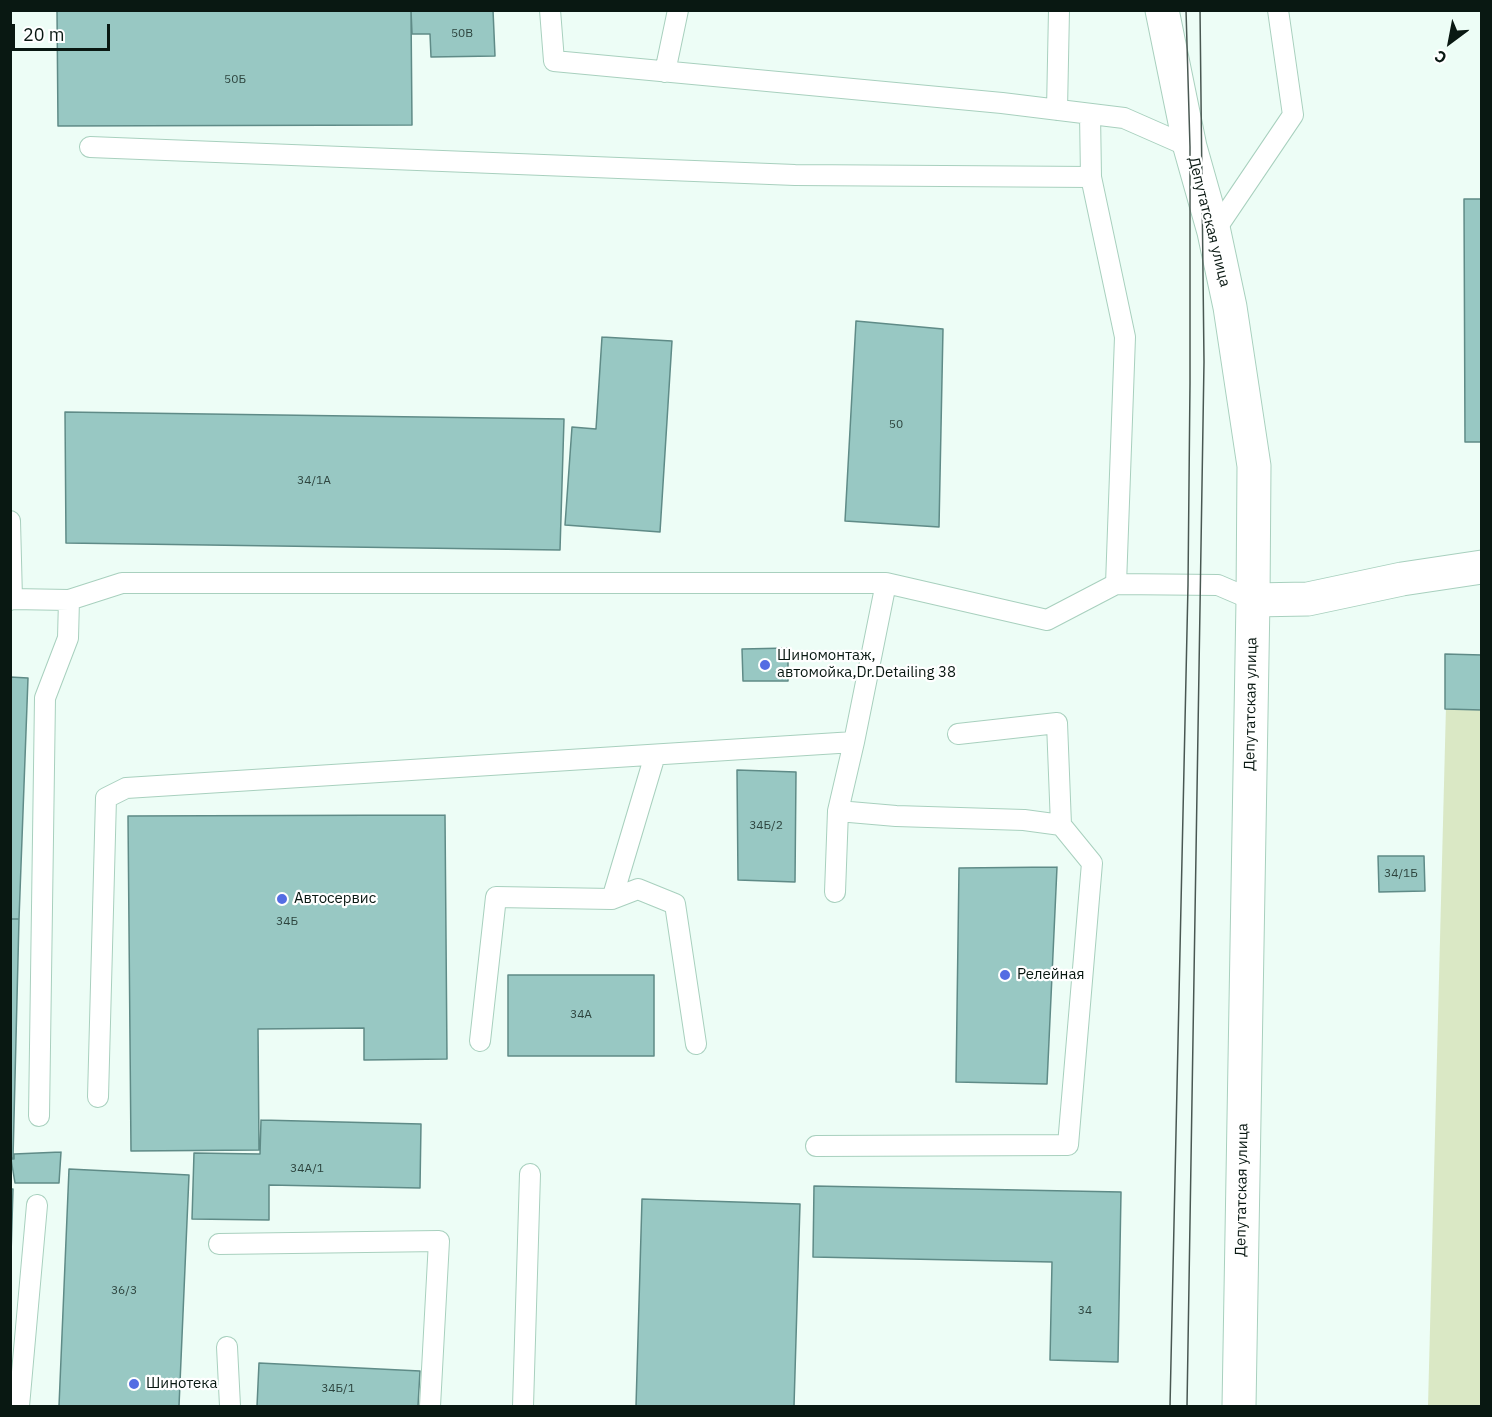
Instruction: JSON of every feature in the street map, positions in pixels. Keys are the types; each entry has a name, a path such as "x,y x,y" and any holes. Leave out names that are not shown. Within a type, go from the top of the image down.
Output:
{"main road":[{"name":"Депутатская улица","path":"1162,10 1190,147 1214,232 1230,307 1254,466 1239,1407"},
{"path":"1253,600 1308,599 1402,579 1482,567"}],"lane":[{"path":"550,10 554,61 1124,118 1190,147"},
{"path":"665,72 678,10"},
{"path":"1057,110 1059,10"},
{"path":"1214,232 1293,116 1278,10"},
{"path":"1090,114 1091,177 1125,337 1116,584"},
{"path":"90,147 795,175 1091,177"},
{"path":"10,521 11,600 69,600 122,583 886,583 1047,621 1116,584 1218,585 1253,600"},
{"path":"835,892 838,811 886,583"},
{"path":"39,1116 45,698 68,638 69,600"},
{"path":"816,1146 1068,1145 1092,862 1061,825 1057,723 958,734"},
{"path":"98,1097 106,798 126,788 854,742"},
{"path":"612,899 655,755"},
{"path":"838,811 896,816 1024,820 1061,825"},
{"path":"480,1041 496,897 612,899 638,889 675,904 696,1044"},
{"path":"523,1407 530,1174"},
{"path":"19,1407 37,1205"},
{"path":"219,1244 439,1241 430,1407"},
{"path":"226,1347 230,1407"}],"green space":[{"path":"1446,706 1481,707 1481,1406 1428,1406"}],"building":[{"path":"57,10 411,10 412,125 58,126"},
{"path":"411,10 493,10 495,56 431,57 430,34 412,34"},
{"path":"1464,199 1482,199 1482,442 1465,442"},
{"path":"856,321 943,329 939,527 845,521"},
{"path":"602,337 672,341 660,532 565,525 572,427 596,429"},
{"path":"65,412 564,419 560,550 66,543"},
{"name":"Шиномонтаж, автомойка,Dr.Detailing 38","path":"788,648 788,681 743,681 742,649"},
{"path":"1445,654 1482,655 1482,710 1445,709"},
{"path":"10,677 28,678 19,919 10,919"},
{"path":"737,770 796,772 795,882 738,880"},
{"path":"445,815 447,1059 364,1060 364,1028 258,1029 259,1150 131,1151 128,816"},
{"path":"1378,856 1424,856 1425,891 1379,892"},
{"name":"Релейная","path":"1057,867 1047,1084 956,1082 959,868"},
{"path":"10,919 19,919 13,1158 10,1158"},
{"path":"508,975 654,975 654,1056 508,1056"},
{"path":"261,1120 421,1124 420,1188 269,1185 269,1220 192,1219 194,1153 260,1154"},
{"path":"61,1152 59,1183 15,1183 11,1159 14,1159 14,1154"},
{"path":"69,1169 189,1175 179,1406 59,1406"},
{"path":"814,1186 1121,1192 1118,1362 1050,1360 1052,1262 813,1257"},
{"path":"10,1189 13,1189 10,1288"},
{"path":"642,1199 800,1204 794,1406 636,1406"},
{"path":"259,1363 420,1371 418,1406 257,1406"}],"tram line":[{"path":"1170,1406 1188,585 1190,147 1186,10"},
{"path":"1187,1406 1204,362 1200,10"}],"place":[{"name":"Шиномонтаж, автомойка,Dr.Detailing 38","path":"765,665"},
{"name":"Автосервис","path":"282,899"},
{"name":"Релейная","path":"1005,975"},
{"name":"Шинотека","path":"134,1384"}]}
